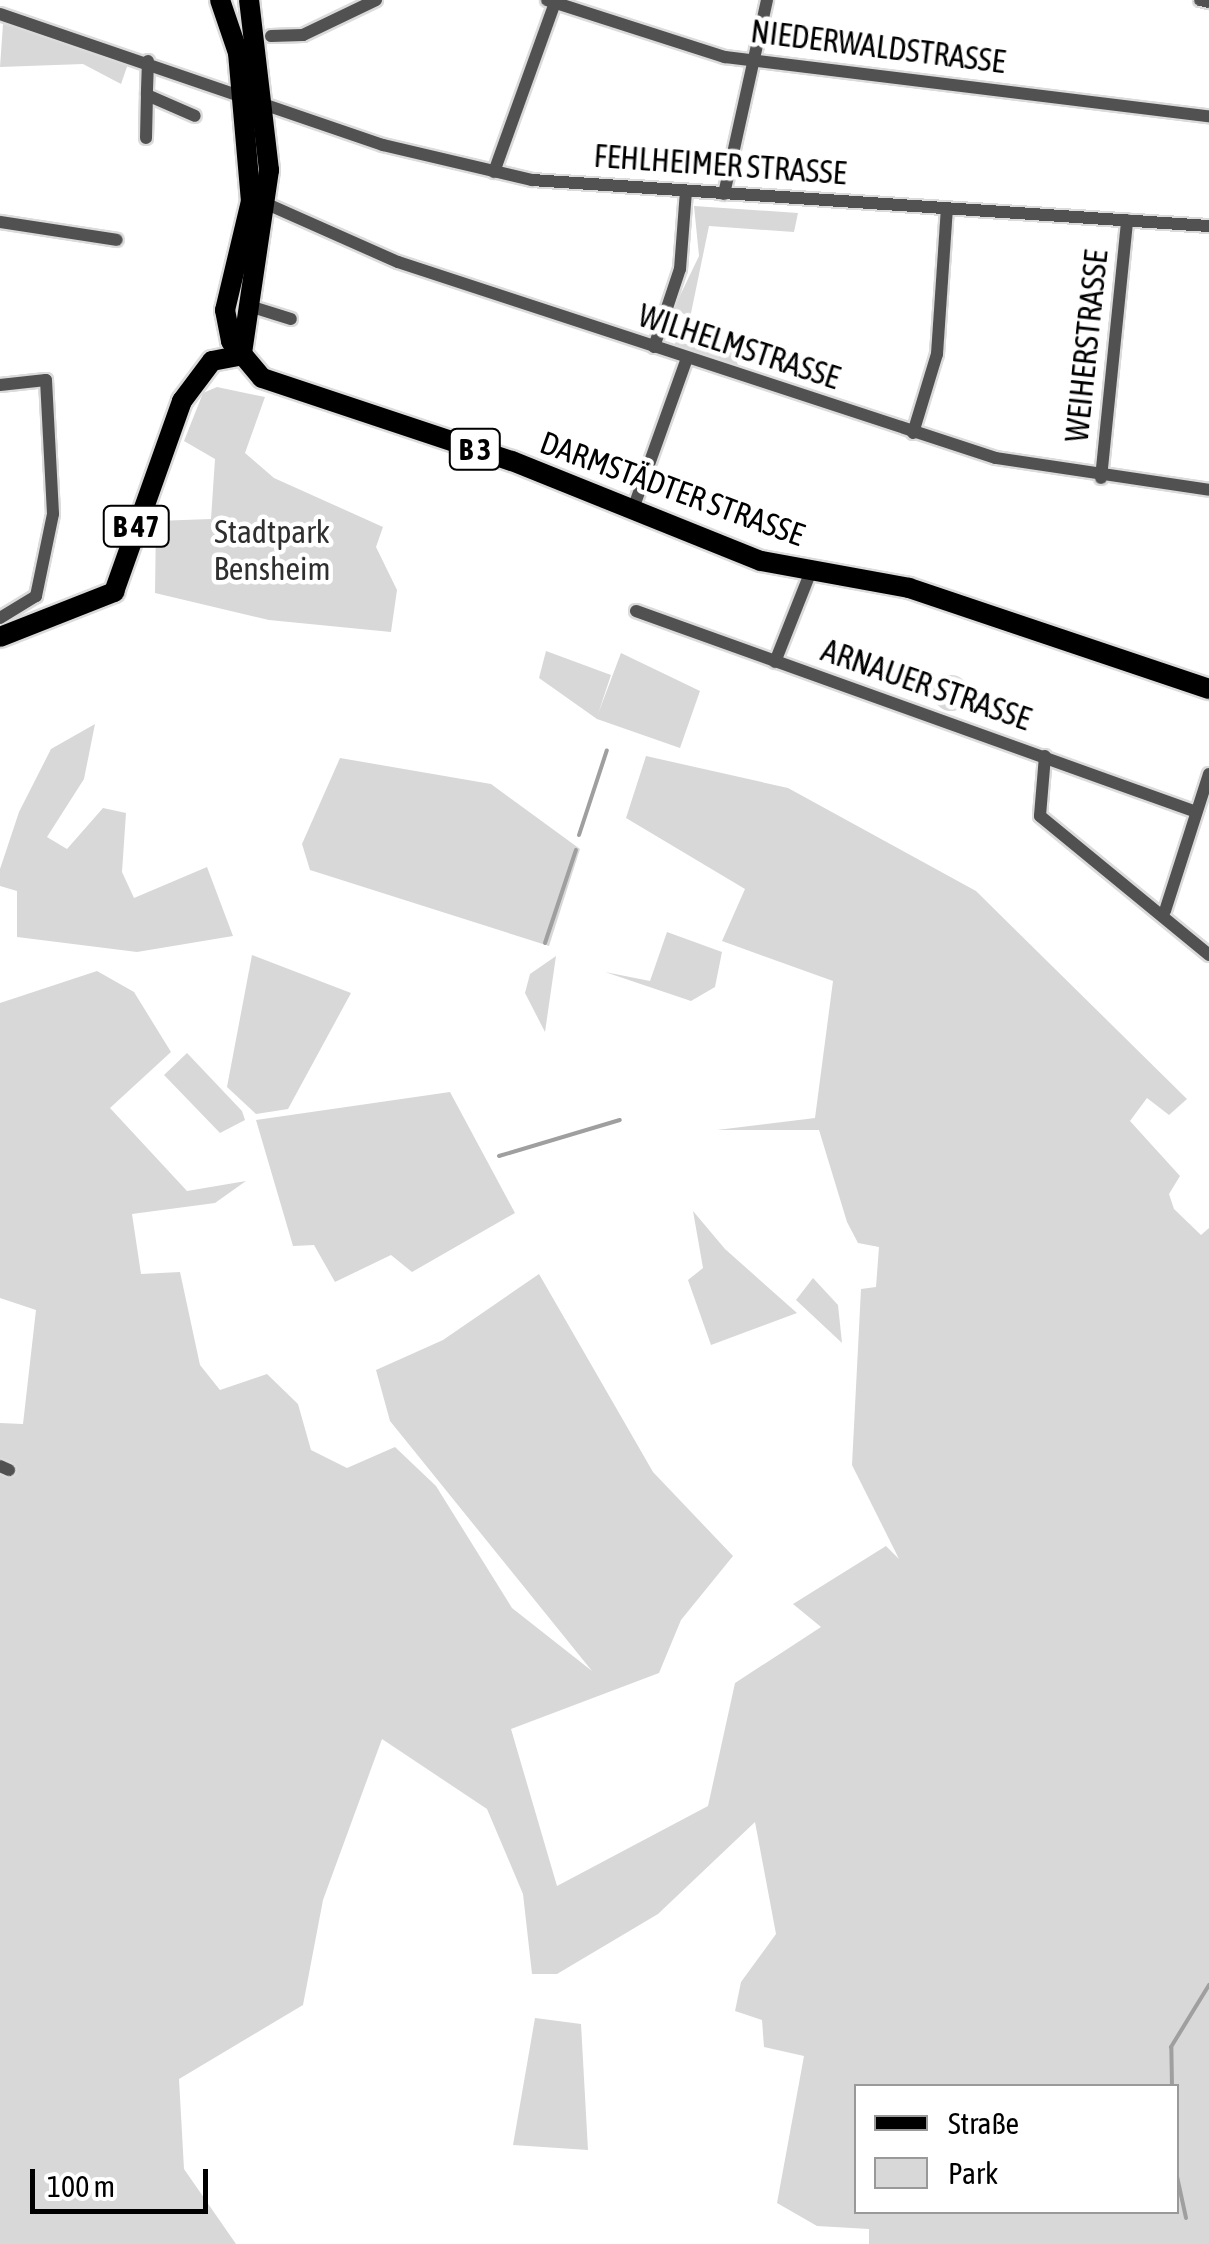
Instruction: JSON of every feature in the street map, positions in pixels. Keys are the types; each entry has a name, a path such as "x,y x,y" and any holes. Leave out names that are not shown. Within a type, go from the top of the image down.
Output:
{"main road":[{"path":"220,0 242,91 251,202 234,307"},
{"path":"234,307 267,204 264,102 249,0"},
{"name":"B 3","path":"234,307 242,355"},
{"name":"B 47","path":"0,638 114,592 182,400 202,373 234,307"},
{"path":"202,373 242,355"},
{"name":"DARMSTÄDTER STRASSE","path":"242,355 276,386 811,571 909,588 1209,688"}],"street":[{"path":"271,36 304,35 376,0"},
{"path":"724,194 767,0"},
{"path":"1200,0 1209,2"},
{"path":"494,172 551,2"},
{"name":"NIEDERWALDSTRASSE","path":"551,2 657,40 754,60 1209,116"},
{"name":"FEHLHEIMER STRASSE","path":"1,15 242,91 264,102 494,172 724,194 1209,226"},
{"path":"146,138 148,61"},
{"path":"147,95 195,116"},
{"path":"654,347 680,269 686,191"},
{"name":"WILHELMSTRASSE","path":"267,204 398,262 914,433 1100,478 1209,490"},
{"path":"914,433 937,354 947,210"},
{"name":"WEIHERSTRASSE","path":"1100,478 1127,220"},
{"path":"0,222 116,240"},
{"path":"234,307 292,319"},
{"path":"633,508 688,358"},
{"path":"0,385 46,380 53,514 36,596 0,618"},
{"path":"775,662 811,571"},
{"name":"ARNAUER STRASSE","path":"636,610 1196,812"},
{"path":"1045,756 1040,816 1165,910 1209,955"},
{"path":"1165,910 1209,774"}],"green space":[{"path":"3,24 129,61 121,84 83,64 0,67"},
{"path":"694,206 798,213 794,232 709,226 690,318 674,308 699,256"},
{"path":"686,329 731,346 739,368 673,346"},
{"name":"Stadtpark Bensheim","path":"217,387 265,397 245,453 274,478 383,527 376,547 397,590 391,632 269,620 155,593 156,521 211,519 215,459 184,441 203,393"},
{"path":"546,651 611,675 598,714 621,653 700,691 680,748 597,719 539,678"},
{"path":"951,675 964,680 969,693 964,706 951,711 938,706 933,693 938,680"},
{"path":"95,724 84,779 47,837 67,849 103,808 126,813 122,872 134,898 207,867 233,936 137,952 17,937 17,891 0,886 0,869 19,812 51,749"},
{"path":"646,756 788,788 976,891 1187,1099 1169,1115 1147,1098 1130,1121 1180,1176 1169,1194 1174,1209 1201,1235 1209,1228 1209,2244 869,2244 869,2229 817,2226 777,2203 804,2056 764,2047 762,2020 735,2011 741,1982 776,1934 755,1822 658,1914 557,1974 532,1974 523,1894 487,1809 382,1739 323,1900 303,2005 179,2079 184,2169 236,2244 0,2244 0,1423 23,1424 36,1310 0,1298 0,1003 97,971 134,992 171,1052 110,1108 187,1191 246,1181 215,1203 132,1214 141,1274 180,1272 200,1365 220,1390 267,1374 298,1404 311,1450 347,1468 395,1447 436,1486 512,1608 592,1671 390,1421 376,1370 443,1340 539,1274 653,1472 733,1556 681,1620 659,1673 511,1729 557,1886 708,1806 735,1683 821,1627 793,1604 886,1546 899,1559 852,1465 861,1289 876,1287 879,1247 858,1243 847,1222 819,1130 717,1130 815,1118 833,981 722,941 745,889 626,818"},
{"path":"340,758 491,784 580,849 549,946 310,870 302,844"},
{"path":"667,932 722,952 715,987 691,1001 605,972 650,981"},
{"path":"252,955 351,993 288,1109 256,1114 227,1087"},
{"path":"556,956 545,1032 525,993 530,974"},
{"path":"187,1053 242,1111 245,1120 220,1133 164,1075"},
{"path":"450,1092 515,1213 412,1272 391,1255 335,1282 314,1245 293,1246 256,1120"},
{"path":"693,1211 725,1249 797,1313 711,1345 688,1280 703,1268"},
{"path":"813,1278 838,1305 842,1343 796,1300"},
{"path":"535,2018 581,2024 588,2150 513,2145"}],"waterway":[{"path":"579,835 607,750"},
{"path":"545,943 576,850"},
{"path":"499,1156 620,1120"},
{"path":"1172,2084 1171,2047 1209,1985"},
{"path":"1179,2186 1186,2218"}]}
